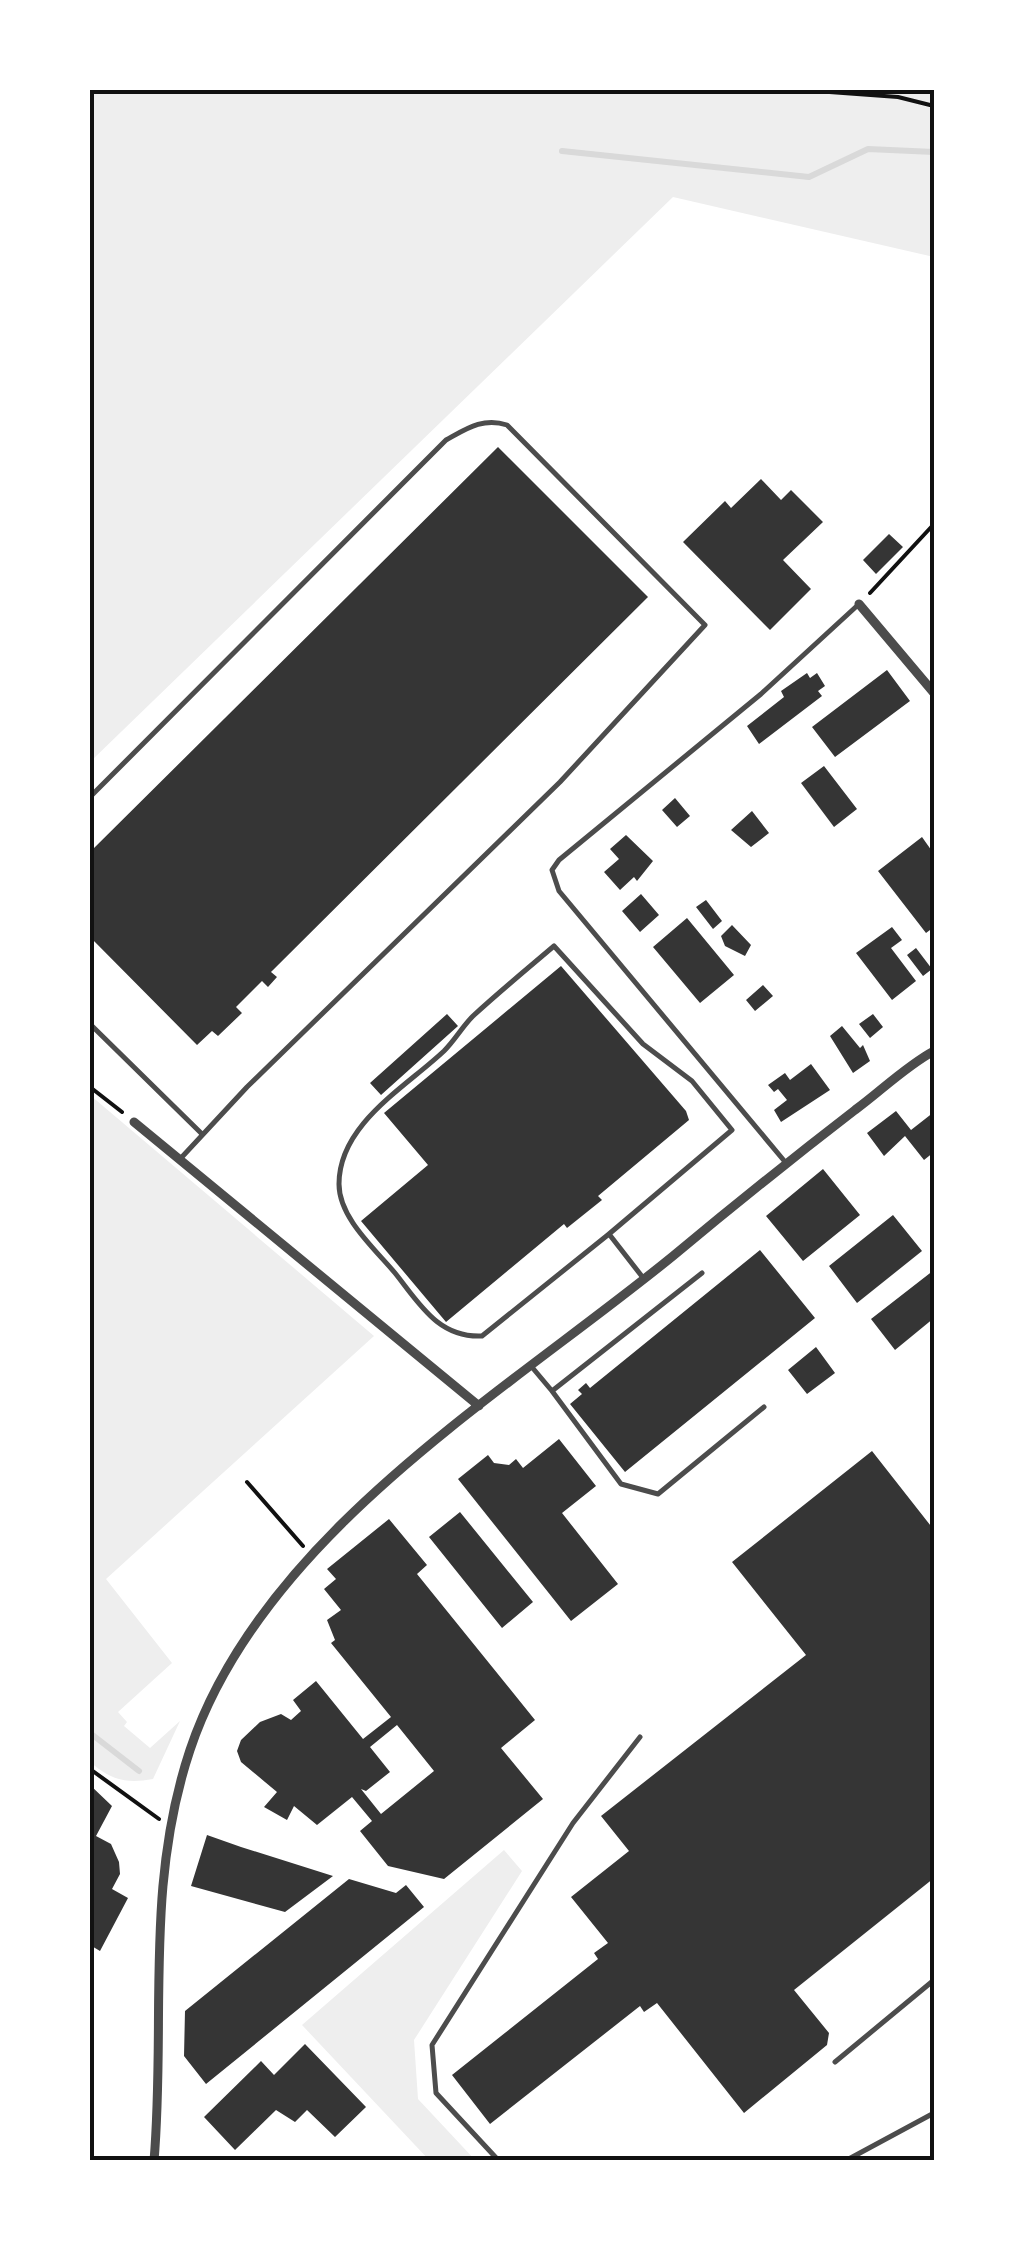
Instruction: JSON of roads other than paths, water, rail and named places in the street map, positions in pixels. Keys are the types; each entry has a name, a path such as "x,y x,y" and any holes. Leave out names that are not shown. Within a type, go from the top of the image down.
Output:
{"street":[{"path":"860,604 934,693"},
{"path":"154,2161 158,1913 170,1824 191,1746 221,1676 270,1601 311,1555 479,1406 934,1051"},
{"path":"134,1122 479,1406"}],"lane":[{"path":"90,797 446,440 476,424 495,421 507,425 705,625 560,782 181,1158"},
{"path":"786,1163 559,891 552,870 559,860 761,694 860,604"},
{"path":"554,946 642,1044 692,1081 732,1130 609,1234 482,1336 465,1337 434,1322 356,1226 344,1206 339,1186 350,1143 363,1124 448,1047 472,1017 554,946"},
{"path":"90,1024 202,1134"},
{"path":"609,1234 644,1280"},
{"path":"552,1391 702,1272"},
{"path":"531,1366 621,1484 658,1494 764,1407"},
{"path":"499,2161 436,2093 432,2045 573,1823 640,1737"},
{"path":"835,2062 934,1980"},
{"path":"845,2161 934,2113"}],"waterway":[{"path":"562,151 809,177 868,149 934,152"},
{"path":"90,1733 139,1771"}]}
